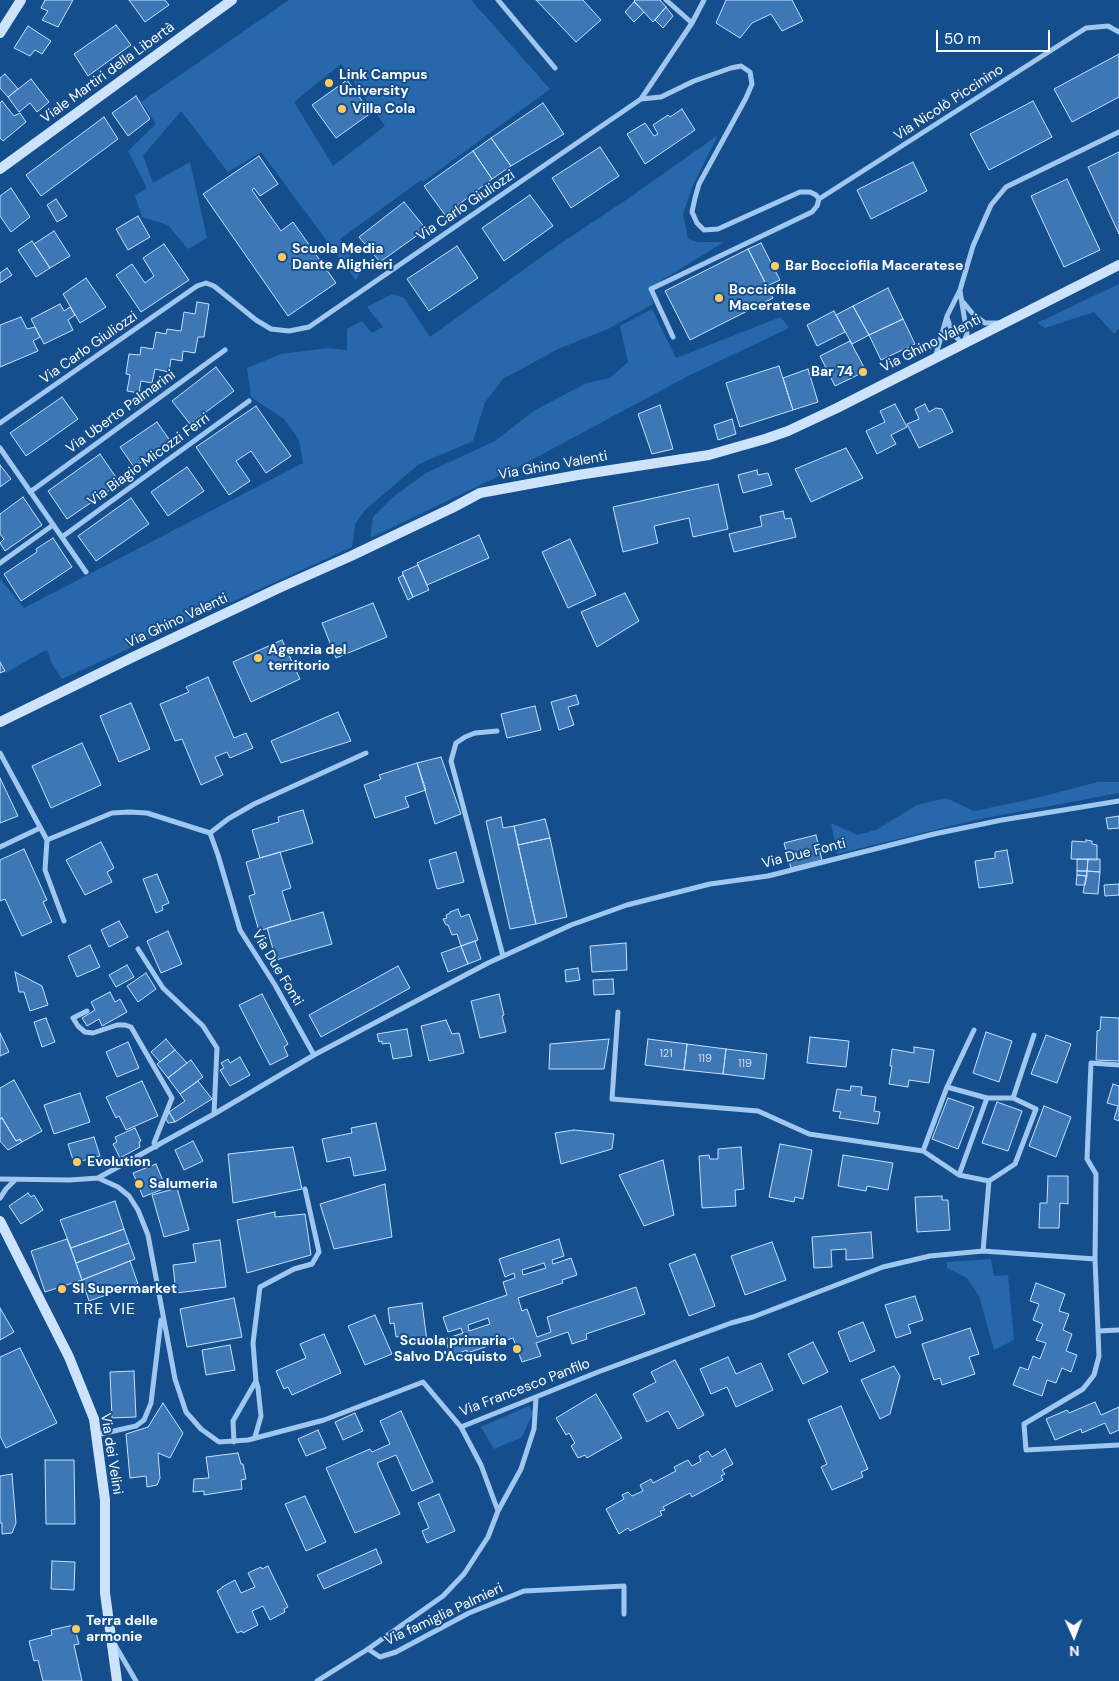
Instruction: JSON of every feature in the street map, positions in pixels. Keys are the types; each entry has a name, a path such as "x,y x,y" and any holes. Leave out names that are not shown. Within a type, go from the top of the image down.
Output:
{"main road":[{"path":"0,33 21,0"},
{"name":"Viale Martiri della Libertà","path":"0,169 232,0"},
{"name":"Via Ghino Valenti","path":"0,722 279,588 352,556 480,493 578,475 709,456 795,428 1119,265"},
{"name":"Via dei Velini","path":"0,1215 0,1221 69,1357 94,1419 105,1500 105,1593 117,1681"}],"street":[{"path":"666,0 692,24"},
{"name":"Via Carlo Giuliozzi","path":"0,423 197,286 206,283 214,286 256,320 271,329 290,331 309,327 641,99 692,24 704,0"},
{"path":"502,1 554,68"},
{"name":"Via Nicolò Piccinino","path":"673,337 651,289 812,212 818,206 819,199 1086,28 1108,26 1119,32"},
{"path":"641,99 661,97 694,81 731,68 741,66 750,72 752,84 746,98 699,184 692,212 697,223 704,230 718,229 800,192 810,192 819,199"},
{"path":"934,358 946,316 960,290 973,246 991,205 1006,187 1119,132"},
{"path":"946,316 952,332 963,344 967,334 960,290"},
{"path":"962,301 973,314 985,322 1003,323"},
{"name":"Via Uberto Palmarini","path":"30,492 224,350"},
{"name":"Via Biagio Micozzi Ferri","path":"62,537 249,401"},
{"path":"0,448 86,572"},
{"path":"0,563 54,525"},
{"path":"497,731 475,733 456,743 451,761 502,956"},
{"path":"0,753 47,840 45,870 64,921"},
{"path":"47,840 112,813 129,812 147,813 210,833 228,819 254,804 366,753"},
{"name":"Via Due Fonti","path":"0,1179 15,1181 98,1178 214,1114 314,1055 502,956 571,925 628,905 710,884 768,876 976,825 1119,801"},
{"path":"0,848 40,828"},
{"name":"Via Due Fonti","path":"210,833 240,930 275,985 314,1055"},
{"path":"138,949 163,988 204,1026 217,1048 214,1114"},
{"path":"87,1011 73,1018 85,1032 93,1033 117,1025 131,1027 172,1098 154,1143 156,1147"},
{"path":"618,1012 612,1099 758,1111 808,1134 922,1151 959,1175 989,1182 1014,1164 1036,1109 1013,1098 987,1098 947,1087"},
{"path":"922,1151 947,1087 974,1030"},
{"path":"1013,1098 1034,1034"},
{"path":"1119,1065 1091,1063 1087,1159 1096,1174 1095,1259 1099,1356 1094,1375 1083,1389 1024,1424 1026,1450 1119,1445"},
{"path":"959,1175 987,1098"},
{"name":"Via Francesco Panfilo","path":"98,1178 118,1186 129,1196 138,1210 148,1235 175,1379 186,1412 201,1429 220,1442 248,1440 324,1420 424,1382 461,1427 598,1372 731,1323 753,1317 883,1267 930,1256 983,1252 1095,1259"},
{"path":"0,1198 10,1184 15,1181"},
{"path":"983,1252 989,1182"},
{"path":"255,1438 261,1416 253,1343 260,1287 294,1269 312,1264 319,1252 305,1189"},
{"path":"96,1435 136,1426 144,1420 151,1403 162,1309"},
{"path":"1098,1331 1119,1330"},
{"path":"234,1442 233,1421 256,1381"},
{"name":"Via famiglia Palmieri","path":"317,1681 368,1649 443,1596 464,1574 488,1537 498,1511 521,1469 534,1429 536,1398"},
{"path":"461,1427 481,1465 498,1511"},
{"name":"Via famiglia Palmieri","path":"368,1649 380,1657 396,1652 469,1613 524,1591 624,1586 624,1614"},
{"path":"111,1637 136,1681"}],"shaded area":[{"path":"289,0 471,0 550,89 423,182 421,180 340,239 359,274 356,280 261,152 228,172 181,111 143,156 153,183 190,162 207,238 188,249 168,225 142,217 135,196 147,188 128,151 156,124 141,102","holes":["341,64 385,126 333,166 294,102"]},
{"path":"718,135 693,185 683,214 688,239 698,242 724,242 649,288 653,304 608,329 558,349 503,379 485,402 473,441 419,464 366,509 355,524 352,547 62,679 52,664 47,650 6,673 0,662 0,579 24,608 303,463 299,440 284,419 251,397 247,368 281,354 328,348 347,350 347,329 362,321 372,333 383,327 367,307 392,294 404,298 430,337 558,245"},
{"path":"1119,284 1119,328 1114,334 1094,312 1045,328 1037,323"},
{"path":"652,309 676,358 781,317 789,328 690,375 522,465 370,538 373,517 393,497 426,473 495,441 535,410 587,383 610,378 628,362 620,326"},
{"path":"1098,782 1119,782 1119,793 975,820 837,854 831,823 857,835 876,830 917,805 946,798 974,811 1032,799"},
{"path":"991,1259 994,1276 1008,1275 1014,1340 994,1350 979,1296 967,1278 947,1268 947,1262"},
{"path":"529,1406 533,1413 522,1437 494,1449 481,1427"}],"building":[{"path":"45,0 73,0 58,27 42,20 48,11 41,8"},
{"path":"129,0 165,0 169,5 145,22"},
{"path":"536,0 583,0 601,20 576,42"},
{"path":"635,0 660,0 666,7 653,22"},
{"path":"726,0 792,0 803,21 782,31 771,14 752,23 740,38 716,23"},
{"path":"634,2 644,12 634,22 625,12"},
{"path":"666,7 673,16 663,28 655,20"},
{"path":"116,25 131,45 88,76 74,54"},
{"path":"28,26 51,41 42,54 35,50 30,56 14,48"},
{"path":"1119,54 1119,97 1072,122 1054,89"},
{"path":"5,74 18,89 8,97 0,88 0,78"},
{"path":"31,79 49,102 37,112 30,103 19,112 8,97"},
{"name":"Villa Cola","path":"347,80 371,113 336,138 312,105"},
{"path":"136,96 150,119 128,136 112,113"},
{"path":"2,101 14,116 20,113 26,122 3,141 0,138 0,103"},
{"path":"1033,101 1052,137 989,170 970,134"},
{"path":"543,103 564,134 511,166 491,138"},
{"path":"682,109 695,130 645,164 627,134 645,123 654,136 658,134 653,125 668,115 670,117"},
{"path":"104,117 118,139 41,196 26,175"},
{"path":"491,138 511,166 492,179 473,151"},
{"path":"600,147 619,176 571,208 552,178"},
{"path":"473,151 492,179 445,215 424,186"},
{"path":"1119,152 1119,234 1088,167"},
{"name":"Scuola Media Dante Alighieri","path":"259,156 278,184 260,196 254,188 252,190 281,231 293,222 336,283 288,316 203,194"},
{"path":"913,162 927,191 871,219 857,190"},
{"path":"1067,179 1100,250 1064,267 1031,196"},
{"path":"11,188 30,217 11,232 0,216 0,196"},
{"path":"530,195 553,226 504,261 482,228"},
{"path":"56,199 67,216 57,222 47,205"},
{"path":"404,202 426,229 380,262 359,237"},
{"path":"138,216 150,237 128,250 116,229"},
{"path":"54,231 70,256 50,268 34,244"},
{"path":"32,241 50,268 36,277 18,250"},
{"path":"761,243 780,280 767,286 748,249"},
{"path":"164,244 189,280 141,312 116,275 132,264 145,283 154,276 143,258"},
{"path":"457,246 478,278 429,311 407,279"},
{"path":"748,249 773,298 690,340 665,291"},
{"path":"7,268 12,275 0,283 0,273"},
{"path":"86,278 106,307 80,323 63,294"},
{"path":"888,288 903,319 869,335 853,306"},
{"path":"197,302 209,304 204,337 198,337 195,353 183,351 182,361 171,359 169,372 155,369 152,383 141,381 139,393 127,391 130,375 126,374 129,354 140,355 141,347 153,349 156,332 166,334 167,329 181,331 184,312 195,314"},
{"path":"60,304 64,311 70,307 75,315 68,320 73,330 44,344 31,319"},
{"path":"853,306 869,335 852,344 836,315"},
{"path":"834,311 845,332 817,346 807,325"},
{"path":"21,317 27,329 35,327 40,337 33,341 38,351 0,367 0,325"},
{"path":"903,319 915,344 881,360 869,335"},
{"path":"850,341 866,371 835,386 820,356"},
{"path":"779,366 793,410 740,427 726,383"},
{"path":"216,367 234,391 190,424 172,401"},
{"path":"808,369 818,402 793,410 783,378"},
{"path":"62,397 78,419 26,456 10,433"},
{"path":"895,404 907,427 891,435 896,444 877,454 866,431 885,422 880,411"},
{"path":"925,404 929,412 936,408 942,409 953,432 919,448 907,424 919,419 915,409"},
{"path":"660,405 673,449 652,454 638,414"},
{"path":"256,406 291,456 266,473 251,451 236,461 250,481 229,495 196,447"},
{"path":"732,419 736,434 718,440 714,425"},
{"path":"157,422 171,442 134,467 120,447"},
{"path":"846,448 863,478 811,502 795,469"},
{"path":"100,454 120,483 67,519 48,491"},
{"path":"0,465 11,479 0,487"},
{"path":"187,467 204,491 168,516 151,492"},
{"path":"757,470 758,475 768,473 772,485 743,493 738,475"},
{"path":"718,484 728,529 693,537 689,518 654,526 658,543 623,552 613,507"},
{"path":"23,497 42,525 5,551 0,543 4,539 0,534 0,514"},
{"path":"131,498 149,524 96,561 78,536"},
{"path":"783,511 785,519 791,518 796,537 734,552 729,534 762,526 760,516"},
{"path":"479,535 489,558 427,585 417,563"},
{"path":"53,538 72,567 21,601 4,574 37,552 36,549"},
{"path":"570,539 596,595 568,608 542,552"},
{"path":"418,565 429,590 413,597 402,572"},
{"path":"403,575 413,597 408,600 398,578"},
{"path":"625,593 639,621 597,647 581,612"},
{"path":"373,603 387,637 336,658 322,623"},
{"path":"282,640 300,679 251,702 233,662"},
{"path":"0,662 5,671 0,673"},
{"path":"208,677 234,738 246,733 253,748 230,758 227,752 215,757 223,775 201,785 182,739 175,741 160,704 189,692 186,687"},
{"path":"576,695 579,704 568,707 574,725 559,730 551,702"},
{"path":"131,703 150,749 119,762 100,716"},
{"path":"535,706 541,730 507,738 501,714"},
{"path":"338,712 351,741 281,763 271,741"},
{"path":"82,743 101,785 51,808 32,766"},
{"path":"441,757 461,814 435,824 417,763"},
{"path":"417,763 426,790 405,797 409,807 375,818 364,785 381,779 379,775"},
{"path":"0,778 18,816 0,823"},
{"path":"303,810 313,843 260,858 252,830 279,822 278,817"},
{"path":"1119,816 1119,828 1108,829 1106,818"},
{"path":"501,817 503,828 514,826 536,924 510,929 486,821"},
{"path":"545,819 550,838 518,845 514,826"},
{"path":"816,835 822,860 791,868 784,843"},
{"path":"550,838 567,917 536,924 518,845"},
{"path":"1086,840 1092,841 1092,844 1097,845 1097,860 1071,859 1072,841 1086,842"},
{"path":"101,842 114,868 107,872 112,882 85,895 66,860"},
{"path":"24,849 47,900 43,902 52,922 22,936 5,899 0,901 0,860"},
{"path":"1007,850 1013,883 979,888 975,861 995,858 995,852"},
{"path":"280,852 291,888 282,891 291,921 259,931 249,896 255,894 246,862"},
{"path":"456,852 464,882 437,889 429,860"},
{"path":"1077,859 1088,859 1087,871 1077,871"},
{"path":"1088,859 1100,859 1100,872 1087,871"},
{"path":"1077,871 1087,871 1087,876 1077,875"},
{"path":"1087,871 1100,872 1098,894 1083,893"},
{"path":"157,874 169,903 162,906 163,910 156,913 143,879"},
{"path":"1077,875 1087,876 1085,885 1076,885"},
{"path":"1119,884 1119,895 1105,896 1104,885"},
{"path":"458,909 461,917 469,914 478,940 461,946 457,934 452,935 443,919 447,918 446,915 450,912"},
{"path":"323,912 332,944 276,960 267,928"},
{"path":"119,921 128,937 109,947 101,930"},
{"path":"168,931 182,964 161,973 147,941"},
{"path":"475,941 481,959 468,964 461,946"},
{"path":"626,943 627,970 592,972 590,946"},
{"path":"90,945 100,967 77,977 68,956"},
{"path":"461,946 468,964 448,972 441,953"},
{"path":"127,965 134,977 116,987 109,975"},
{"path":"398,966 410,988 321,1037 309,1015"},
{"path":"578,968 580,980 566,982 565,970"},
{"path":"15,972 42,986 48,1005 30,1011 24,992 19,992"},
{"path":"146,973 156,989 138,1002 127,986"},
{"path":"613,979 614,994 594,995 593,980"},
{"path":"110,992 115,1002 120,999 127,1012 102,1026 99,1019 87,1026 82,1018 95,1010 91,1002"},
{"path":"262,994 288,1044 284,1047 288,1056 270,1065 239,1005"},
{"path":"499,994 506,1032 480,1038 471,1001"},
{"path":"1101,1017 1119,1018 1119,1061 1096,1060 1097,1031 1100,1030"},
{"path":"46,1018 55,1042 42,1047 34,1022"},
{"path":"446,1020 452,1034 459,1033 464,1053 429,1061 421,1026"},
{"path":"407,1029 412,1056 393,1059 390,1043 382,1044 382,1041 379,1042 377,1034"},
{"path":"986,1032 1012,1041 999,1082 973,1073"},
{"path":"0,1033 9,1052 0,1056"},
{"path":"1046,1035 1071,1044 1057,1083 1031,1074"},
{"path":"810,1037 849,1041 846,1067 807,1063"},
{"path":"166,1039 175,1050 160,1062 151,1052"},
{"path":"609,1039 604,1069 549,1069 550,1044"},
{"path":"648,1039 687,1044 684,1070 645,1065"},
{"path":"128,1042 139,1068 117,1077 106,1052"},
{"path":"687,1044 726,1049 723,1074 684,1070"},
{"path":"914,1047 934,1050 929,1083 909,1080 908,1087 889,1084 892,1049 914,1053"},
{"path":"726,1049 767,1054 764,1079 723,1074"},
{"path":"175,1050 187,1063 168,1078 157,1064"},
{"path":"240,1057 250,1075 230,1086 220,1070 224,1068 221,1063 228,1059 230,1063"},
{"path":"191,1060 203,1077 180,1094 168,1078"},
{"path":"14,1080 42,1131 22,1142 20,1139 16,1141 2,1118 0,1119 0,1088"},
{"path":"142,1081 158,1116 126,1130 119,1116 116,1118 106,1097"},
{"path":"198,1081 212,1099 175,1122 169,1112 185,1101 180,1094"},
{"path":"1113,1084 1119,1086 1119,1121 1114,1119 1118,1106 1107,1103"},
{"path":"851,1086 862,1087 861,1095 876,1097 874,1111 880,1112 878,1124 839,1118 841,1112 833,1111 837,1089 850,1091"},
{"path":"80,1093 90,1122 54,1134 44,1105"},
{"path":"948,1098 974,1107 958,1149 932,1139"},
{"path":"997,1102 1022,1111 1008,1151 982,1143"},
{"path":"1044,1106 1071,1117 1056,1157 1029,1146"},
{"path":"169,1112 175,1122 168,1123 166,1119"},
{"path":"2,1118 16,1141 20,1139 22,1142 8,1150 0,1141 0,1119"},
{"path":"376,1123 386,1170 354,1176 350,1157 327,1162 322,1139 352,1133 351,1128"},
{"path":"135,1128 141,1141 139,1142 140,1147 120,1158 113,1144 117,1142 115,1137"},
{"path":"574,1130 614,1134 612,1149 561,1164 555,1133"},
{"path":"94,1137 100,1156 74,1163 68,1144"},
{"path":"193,1141 203,1161 184,1170 175,1150"},
{"path":"780,1144 812,1150 803,1199 795,1197 794,1202 769,1197"},
{"path":"293,1147 302,1189 233,1203 228,1154"},
{"path":"741,1147 744,1189 735,1190 736,1206 702,1208 699,1156 709,1155 710,1159 718,1159 718,1149"},
{"path":"843,1155 893,1163 888,1190 867,1186 866,1191 838,1186"},
{"path":"663,1160 674,1215 644,1226 619,1175"},
{"path":"156,1164 166,1188 143,1197 133,1173"},
{"path":"1048,1176 1068,1176 1068,1204 1060,1203 1059,1228 1039,1228 1040,1203 1047,1203"},
{"path":"385,1184 392,1237 334,1249 320,1204"},
{"path":"177,1188 189,1230 164,1237 152,1195"},
{"path":"28,1193 31,1197 34,1195 43,1210 21,1224 9,1206"},
{"path":"942,1196 942,1200 948,1200 950,1230 917,1232 915,1197"},
{"path":"115,1201 124,1229 71,1248 60,1220"},
{"path":"275,1212 275,1217 305,1214 311,1255 247,1273 237,1220"},
{"path":"124,1229 129,1243 76,1263 71,1248"},
{"path":"871,1232 873,1258 846,1260 846,1249 831,1250 832,1267 814,1268 812,1237"},
{"path":"67,1239 82,1280 45,1292 31,1251"},
{"path":"559,1239 564,1256 552,1260 553,1264 571,1258 577,1275 562,1280 563,1283 518,1298 522,1311 527,1309 537,1337 551,1332 547,1317 636,1287 645,1314 586,1334 587,1339 572,1344 568,1332 536,1343 541,1356 522,1362 513,1338 467,1353 467,1350 451,1356 445,1339 463,1333 461,1328 448,1332 443,1317 507,1295 503,1282 515,1278 514,1273 505,1277 499,1259","holes":["544,1263 546,1268 523,1275 522,1270","488,1318 490,1324 469,1331 468,1325"]},
{"path":"220,1240 226,1287 176,1293 173,1265 196,1262 193,1244"},
{"path":"772,1242 786,1280 745,1295 731,1256"},
{"path":"129,1243 135,1259 82,1280 76,1263"},
{"path":"695,1254 715,1306 689,1316 669,1264"},
{"path":"130,1261 138,1284 89,1301 82,1280"},
{"path":"1036,1283 1065,1294 1059,1311 1069,1314 1063,1330 1072,1334 1066,1351 1077,1355 1071,1372 1062,1368 1056,1383 1047,1380 1042,1396 1013,1385 1020,1367 1028,1370 1033,1356 1040,1359 1046,1343 1036,1340 1043,1324 1033,1320 1039,1304 1030,1301"},
{"path":"915,1296 923,1320 908,1325 911,1333 896,1338 885,1305"},
{"path":"234,1298 242,1337 187,1347 180,1309"},
{"path":"422,1303 427,1341 404,1344 403,1336 396,1337 394,1323 390,1324 388,1308"},
{"path":"0,1308 14,1332 0,1340"},
{"path":"375,1315 392,1354 365,1365 348,1326"},
{"path":"863,1322 875,1351 850,1362 838,1332"},
{"path":"970,1328 979,1354 969,1357 975,1374 942,1385 940,1378 934,1380 922,1344"},
{"path":"324,1334 341,1373 292,1395 288,1387 284,1389 276,1371 306,1358 300,1344"},
{"path":"813,1342 828,1372 803,1384 788,1354"},
{"path":"230,1345 235,1370 206,1375 202,1350"},
{"path":"20,1348 57,1423 6,1448 0,1436 0,1357"},
{"path":"728,1357 736,1374 761,1363 773,1390 736,1407 727,1387 711,1394 700,1369"},
{"path":"675,1360 704,1415 678,1429 668,1411 647,1422 633,1394 656,1382 651,1372"},
{"path":"894,1366 900,1376 890,1414 880,1419 861,1380"},
{"path":"134,1371 136,1417 112,1418 110,1372"},
{"path":"596,1394 622,1438 587,1458 585,1455 578,1458 571,1446 575,1443 569,1433 566,1435 556,1418"},
{"path":"1095,1402 1101,1415 1119,1407 1119,1430 1110,1434 1105,1423 1082,1433 1081,1429 1055,1440 1046,1419 1067,1410 1069,1413"},
{"path":"163,1403 183,1433 170,1458 158,1453 160,1478 157,1485 147,1487 146,1476 130,1478 126,1434 148,1427"},
{"path":"841,1406 868,1469 861,1472 863,1477 832,1490 821,1467 827,1464 808,1420"},
{"path":"401,1411 433,1482 412,1491 396,1455 377,1463 400,1514 355,1533 326,1468 370,1449 372,1452 390,1444 380,1421"},
{"path":"355,1413 363,1431 343,1440 335,1422"},
{"path":"318,1430 326,1448 306,1456 298,1439"},
{"path":"725,1449 733,1464 722,1470 725,1474 721,1476 723,1480 692,1497 690,1493 663,1507 665,1510 660,1511 662,1515 630,1531 628,1528 619,1534 606,1509 624,1499 622,1495 628,1492 632,1496 643,1491 640,1485 651,1479 653,1483 676,1471 674,1467 688,1460 692,1466 701,1461 699,1456 708,1451 712,1457"},
{"path":"238,1453 241,1464 243,1464 246,1479 241,1480 242,1489 204,1495 204,1491 193,1492 194,1479 209,1478 206,1457"},
{"path":"45,1460 74,1460 75,1524 46,1524"},
{"path":"12,1474 16,1523 12,1533 2,1534 2,1523 0,1523 0,1476"},
{"path":"439,1494 455,1531 427,1543 422,1531 429,1528 418,1503"},
{"path":"305,1496 326,1542 306,1551 285,1504"},
{"path":"376,1549 382,1563 324,1589 317,1575"},
{"path":"52,1561 75,1562 74,1590 51,1589"},
{"path":"268,1566 288,1607 284,1609 285,1612 270,1620 263,1606 252,1611 258,1625 243,1633 242,1631 237,1633 217,1591 235,1580 241,1593 255,1587 248,1573"},
{"path":"74,1625 79,1644 74,1645 82,1681 43,1681 38,1660 34,1661 29,1641 52,1635 51,1630"}],"place":[{"name":"Link Campus University","path":"329,83"},
{"name":"Villa Cola","path":"342,109"},
{"name":"Scuola Media Dante Alighieri","path":"282,257"},
{"name":"Bar Bocciofila Maceratese","path":"775,266"},
{"name":"Bocciofila Maceratese","path":"719,298"},
{"name":"Bar 74","path":"863,372"},
{"name":"Agenzia del territorio","path":"258,658"},
{"name":"Evolution","path":"77,1162"},
{"name":"Salumeria","path":"139,1184"},
{"name":"SI Supermarket","path":"62,1289"},
{"name":"Scuola primaria Salvo D'Acquisto","path":"517,1349"},
{"name":"Terra delle armonie","path":"76,1629"}],"district":[{"name":"TRE VIE","path":"105,1310"}]}
